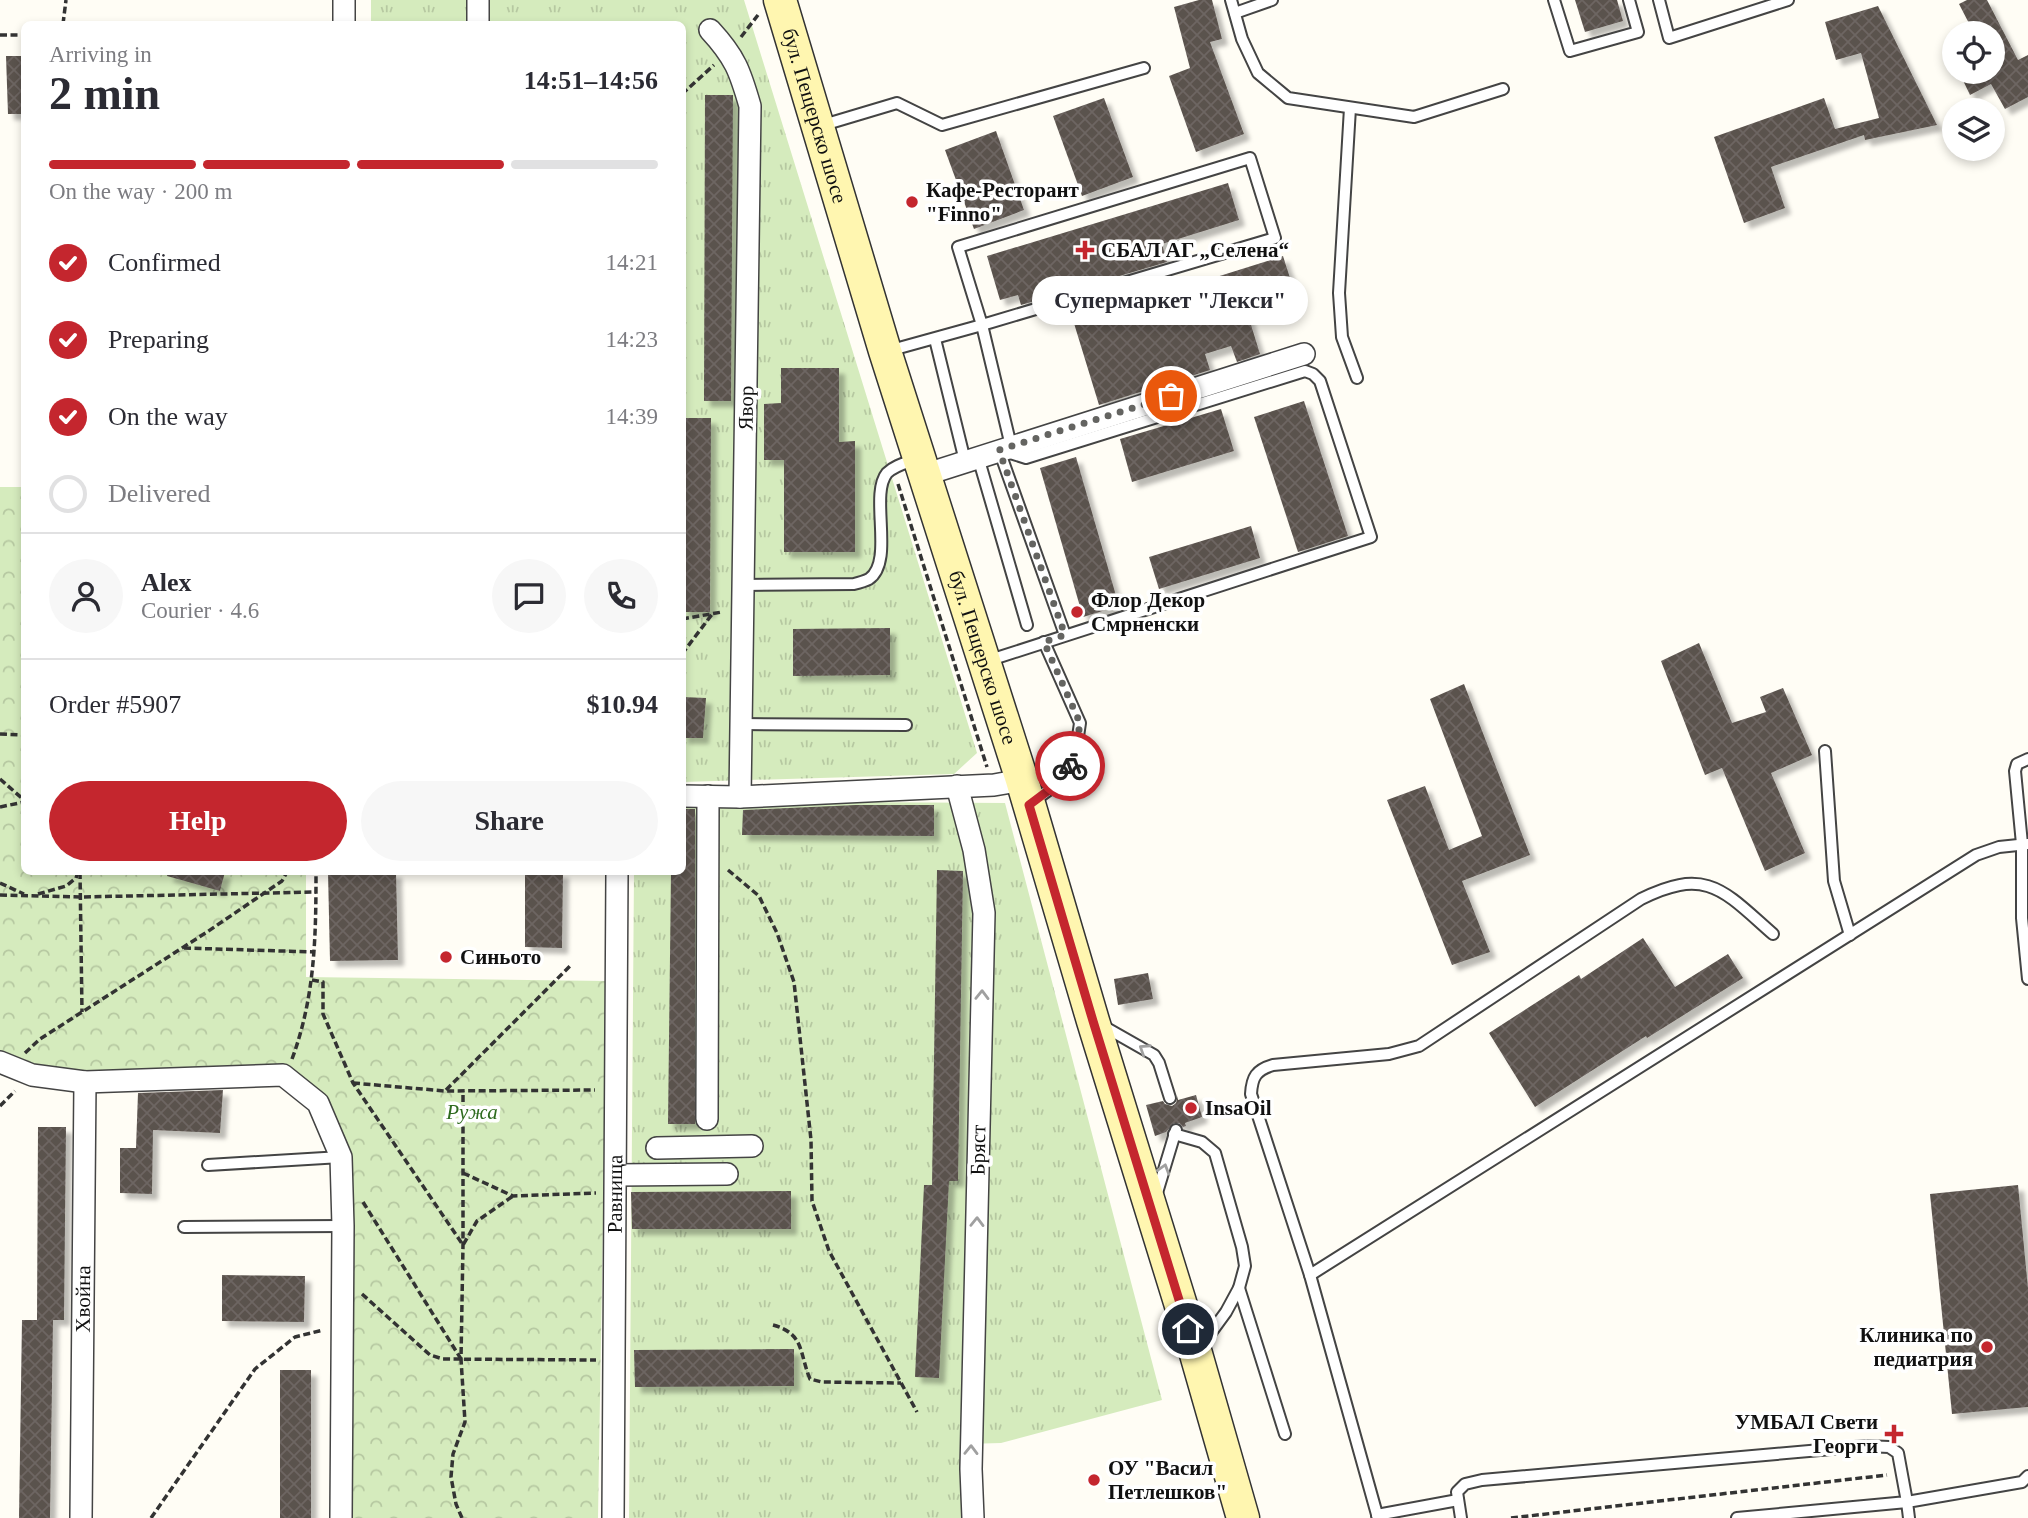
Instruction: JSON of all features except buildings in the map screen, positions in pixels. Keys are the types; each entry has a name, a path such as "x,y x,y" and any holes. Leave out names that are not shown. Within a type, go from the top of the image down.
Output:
{"main road":[{"name":"бул. Пещерско шосе","path":"780,0 885,351 1026,793 1243,1518"}],"street":[{"path":"344,0 344,21"},
{"path":"478,0 478,21"},
{"name":"Явор","path":"710,30 729,52 742,78 750,106 740,797"},
{"path":"922,467 972,459 1304,354"},
{"path":"686,796 740,797 957,786 1026,793"},
{"name":"Бряст","path":"957,786 974,850 984,913 971,1469 974,1518"},
{"path":"707,1119 708,796"},
{"name":"Равнища","path":"613,1518 617,875"},
{"path":"5,1064 32,1074 85,1082 283,1075 318,1104 341,1157 341,1518"},
{"name":"Хвойна","path":"81,1518 85,1082"},
{"path":"657,1148 752,1146"},
{"path":"616,1183 720,1174 713,1148"}],"lane":[{"path":"1231,0 1242,39 1258,73 1288,98 1414,117 1503,89"},
{"path":"1235,13 1272,0"},
{"path":"1554,0 1570,51 1638,32 1629,0"},
{"path":"1659,0 1669,38 1788,0"},
{"path":"817,127 897,103 942,125 1144,68"},
{"path":"1350,108 1339,293 1342,337 1357,378"},
{"path":"885,351 982,325 1275,237 1250,158 958,247 982,325 1005,448 1065,635"},
{"path":"934,339 1027,625"},
{"path":"984,662 1371,537 1320,381 1305,371 1026,457 1005,448"},
{"path":"743,585 854,584 870,578 880,564 882,489 886,475 897,466 922,467"},
{"path":"1026,793 1061,781 1075,757 1080,723 1044,642"},
{"path":"741,724 906,725"},
{"path":"1825,751 1834,881 1850,935"},
{"path":"2028,759 2017,764 2015,771 2025,844 2022,918 2028,979"},
{"path":"1310,1275 1976,855 1987,850 2025,844"},
{"path":"1458,1500 1378,1516 1310,1275 1251,1094 1252,1080 1260,1069 1273,1065 1389,1054 1419,1046 1641,900 1662,889 1689,882 1707,885 1728,894 1773,934"},
{"path":"1093,1021 1154,1055 1170,1098"},
{"path":"1152,1209 1175,1132 1202,1142 1215,1153 1245,1266 1239,1288 1226,1312 1196,1354"},
{"path":"208,1165 341,1157"},
{"path":"184,1227 343,1226"},
{"path":"1239,1288 1285,1434"},
{"path":"1461,1518 1457,1492 1465,1484 1482,1480 1866,1446 1889,1447 1898,1453 1909,1518"},
{"path":"1737,1518 1907,1502 2022,1482 2028,1476"}],"path":[{"path":"63,21 66,0"},
{"path":"0,35 21,35"},
{"path":"686,618 743,608"},
{"path":"686,649 713,613"},
{"path":"0,734 21,734"},
{"path":"0,779 21,798"},
{"path":"0,807 21,802"},
{"path":"708,855 759,896 777,933 794,982 811,1140 812,1201 829,1251 917,1412"},
{"path":"0,883 28,896 66,886 78,875"},
{"path":"79,875 82,897 82,1012"},
{"path":"5,1064 183,948 282,881 285,875"},
{"path":"286,1077 306,1018 312,979 316,875"},
{"path":"0,895 82,897 316,892"},
{"path":"183,948 315,952"},
{"path":"445,1091 571,965"},
{"path":"312,979 323,982 323,1014 352,1083 463,1245"},
{"path":"352,1083 445,1091 616,1090"},
{"path":"462,1518 456,1504 451,1477 453,1454 465,1422 461,1359 463,1091"},
{"path":"463,1173 513,1196"},
{"path":"463,1245 477,1221 513,1196 616,1183"},
{"path":"362,1202 461,1359"},
{"path":"343,1276 430,1355 443,1359 615,1360"},
{"path":"151,1518 255,1369 295,1337 342,1325"},
{"path":"773,1325 788,1329 796,1338 810,1379 821,1382 901,1383"},
{"path":"1511,1518 1902,1474"}],"green space":[{"path":"371,0 744,0 977,753 954,774 686,782 686,21 371,21"},
{"name":"Ружа","path":"0,487 21,487 21,875 306,875 306,977 607,981 598,1518 351,1518 350,1165 284,1065 96,1073 34,1068 0,1051"},
{"path":"686,801 1005,803 1162,1400 1001,1443 966,1444 964,1518 629,1518 634,875 686,875"}],"way so far":[{"path":"1070,766 1075,757 1080,723 1044,642 1065,635 999,450 1171,396"}],"place":[{"name":"Кафе-Ресторант \"Finno\"","path":"912,202"},
{"name":"СБАЛ АГ „Селена“","path":"1085,250"},
{"name":"Супермаркет \"Лекси\"","path":"1171,396"},
{"name":"Флор Декор Смрненски","path":"1077,612"},
{"name":"Синьото","path":"446,957"},
{"name":"InsaOil","path":"1191,1108"},
{"name":"Клиника по педиатрия","path":"1987,1347"},
{"name":"УМБАЛ Свети Георги","path":"1894,1434"},
{"name":"ОУ \"Васил Петлешков\"","path":"1094,1480"}],"route":[{"path":"1070,766 1061,781 1029,805 1188,1329"}]}
